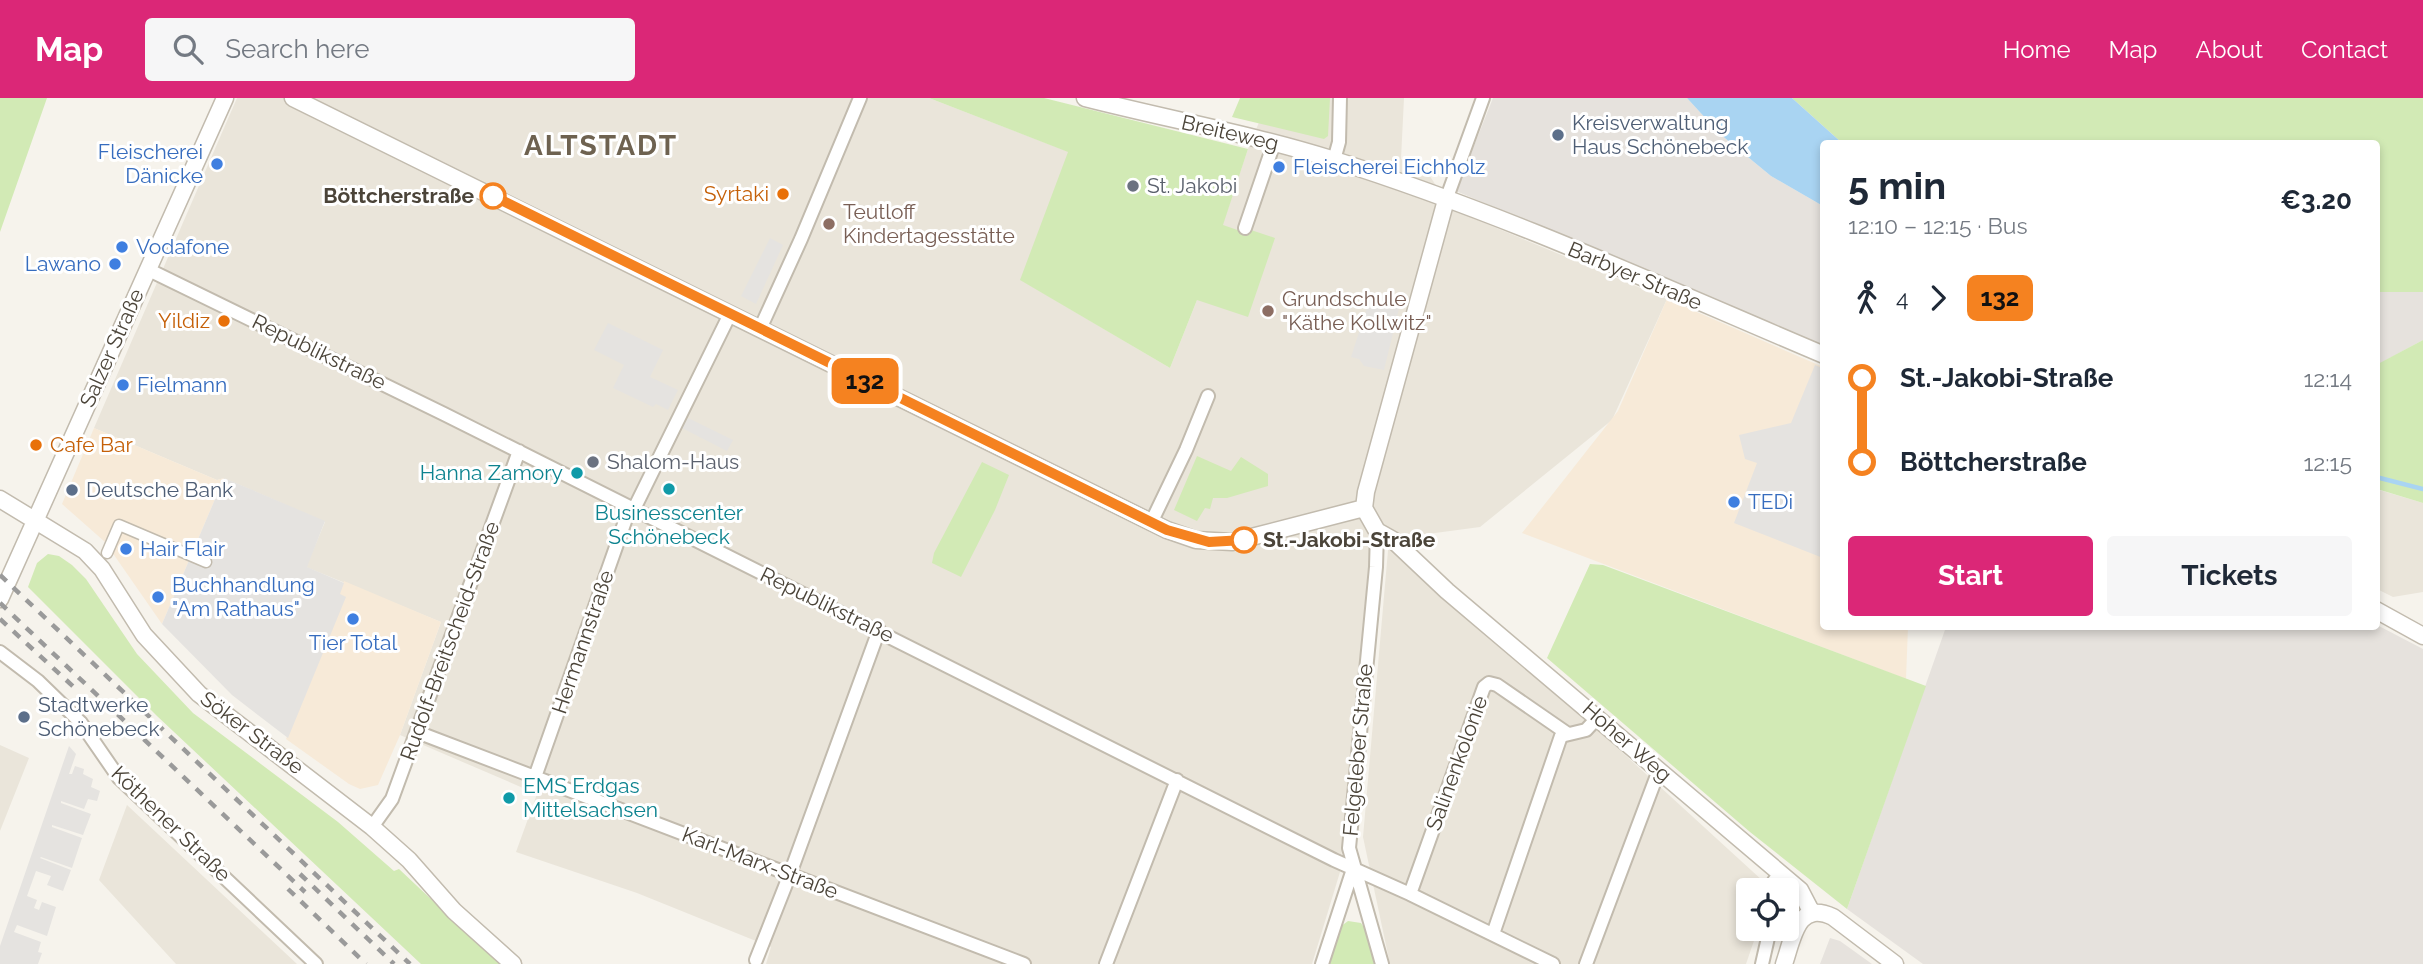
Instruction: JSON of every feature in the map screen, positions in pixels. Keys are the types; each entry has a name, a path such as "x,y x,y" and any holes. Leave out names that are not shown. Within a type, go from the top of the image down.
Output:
{"street":[{"name":"Salzer Straße","path":"0,599 225,98"},
{"path":"293,98 1151,523 1196,540 1221,543 1244,540 1364,508 1366,492 1446,200 1483,98"},
{"path":"760,329 860,98"},
{"name":"Breiteweg","path":"1085,98 1335,160 1446,200"},
{"path":"1335,160 1339,142 1340,98"},
{"path":"1245,228 1274,143"},
{"name":"Barbyer Straße","path":"1446,200 1528,230 1820,353"},
{"name":"Republikstraße","path":"147,270 519,451 1353,869"},
{"name":"Hermannstraße","path":"535,777 632,508 730,314"},
{"path":"1151,523 1208,396"},
{"name":"Rudolf-Breitscheid-Straße","path":"372,827 392,799 519,451"},
{"name":"Söker Straße","path":"0,499 74,543 94,560 150,643 199,694 372,827 409,860 454,911 513,964"},
{"name":"Hoher Weg","path":"1364,508 1377,531 1393,540 1447,591 1800,890 1812,913"},
{"path":"107,553 119,525 206,562"},
{"name":"Felgeleber Straße","path":"1377,531 1376,567 1349,848 1382,964"},
{"path":"2380,612 2423,636"},
{"path":"756,960 879,631"},
{"name":"Köthener Straße","path":"0,652 38,681 72,713 118,778 316,964"},
{"name":"Salinenkolonie","path":"1410,894 1484,687 1489,683 1497,685 1568,734"},
{"path":"1493,934 1562,736 1586,730 1598,717"},
{"name":"Karl-Marx-Straße","path":"417,732 1024,964"},
{"path":"1586,964 1659,770"},
{"path":"1106,964 1177,780"},
{"path":"1322,964 1353,869 1553,964"},
{"path":"1777,878 1781,873"},
{"path":"1784,964 1799,921 1812,913 1823,912 1895,964"},
{"path":"1762,964 1767,941"}],"shaded area":[{"path":"237,98 929,98 1069,152 1021,280 1170,368 1197,300 1248,149 1269,98 1404,98 1401,159 1426,170 1451,209 1667,299 1612,420 1480,527 1420,535 1376,533 1368,570 1340,872 1312,964 766,964 771,947 637,893 516,852 537,794 400,735 441,622 306,567 325,522 224,478 217,480 94,428"},
{"path":"1493,98 1687,98 1720,134 1771,176 1820,204 1820,345 1456,191"},
{"path":"770,238 783,245 756,304 741,296"},
{"path":"2380,292 2423,292 2423,340 2380,363"},
{"path":"1384,295 1401,300 1384,370 1364,366 1359,359 1351,357 1371,296"},
{"path":"1667,299 1820,366 1820,630 1908,630 1906,679 1522,533 1618,411"},
{"path":"608,323 663,350 650,377 678,390 668,410 656,404 653,407 613,388 624,365 594,350"},
{"path":"1815,365 1820,367 1820,557 1734,523 1757,463 1745,459 1739,435 1791,423"},
{"path":"688,418 733,440 727,451 682,428"},
{"path":"94,428 217,480 224,478 162,624 105,542 62,504"},
{"path":"224,478 325,521 307,567 344,583 340,594 346,597 288,738 232,695 162,624"},
{"path":"2380,490 2423,503 2423,592 2393,597 2380,590"},
{"path":"1389,539 1760,878 1736,878 1736,941 1754,941 1746,964 1390,964 1363,837"},
{"path":"344,581 441,622 400,735 378,785 360,789 286,739"},
{"path":"2380,627 2423,649 2423,964 1923,964 1847,909 1945,630 2380,630"},
{"path":"0,745 29,758 0,831"},
{"path":"69,746 76,754 69,774 72,774 75,766 84,769 83,774 93,779 91,787 100,791 97,801 88,799 84,809 61,801 91,814 83,835 52,825 82,838 72,868 40,858 71,870 63,891 47,885 51,876 36,871 27,896 37,900 34,908 39,910 42,902 56,907 47,936 17,925 14,932 41,942 38,952 42,953 38,964 0,964 0,946"},
{"path":"127,805 297,964 176,964 99,880"},
{"path":"1830,938 1840,941 1872,964 1820,964"}],"green space":[{"path":"0,98 47,98 0,232"},
{"path":"929,98 1044,98 1248,149 1223,225 1246,233 1251,230 1275,238 1248,317 1197,300 1170,368 1020,280 1068,152"},
{"path":"1240,98 1330,98 1328,136 1324,139 1232,117"},
{"path":"1792,98 2423,98 2423,292 2380,292 2380,140 1839,140"},
{"path":"2423,340 2423,503 2380,490 2380,363"},
{"path":"1197,456 1231,471 1241,457 1268,474 1268,486 1227,498 1213,498 1210,509 1205,508 1197,521 1174,510"},
{"path":"982,462 1009,475 995,510 961,577 932,563 934,553"},
{"path":"48,554 59,556 86,579 137,654 193,713 338,822 394,871 399,869 500,964 421,964 157,716 28,587 37,563"},
{"path":"1590,564 1603,565 1926,686 1847,909 1750,832 1547,658"},
{"path":"1348,921 1361,923 1369,935 1374,964 1330,964 1340,927"}],"water":[{"path":"1687,98 1792,98 1839,140 1820,140 1820,204 1771,176 1720,134"}],"waterway":[{"path":"2380,478 2423,489"}],"railway":[{"path":"0,575 410,964"},
{"path":"0,603 305,892"},
{"path":"0,619 77,690"},
{"path":"300,874 394,964"},
{"path":"288,889 366,964"}],"bus line":[{"name":"132","path":"493,196 1167,530 1209,542 1244,540"}],"place":[{"name":"Kreisverwaltung Haus Schönebeck","path":"1558,135"},
{"name":"Fleischerei Dänicke","path":"217,164"},
{"name":"Fleischerei Eichholz","path":"1279,167"},
{"name":"St. Jakobi","path":"1133,186"},
{"name":"Syrtaki","path":"783,194"},
{"name":"Böttcherstraße","path":"493,196"},
{"name":"Teutloff Kindertagesstätte","path":"829,224"},
{"name":"Vodafone","path":"122,247"},
{"name":"Lawano","path":"115,264"},
{"name":"Grundschule \"Käthe Kollwitz\"","path":"1268,311"},
{"name":"Yildiz","path":"224,321"},
{"name":"Fielmann","path":"123,385"},
{"name":"Cafe Bar","path":"36,445"},
{"name":"Shalom-Haus","path":"593,462"},
{"name":"Hanna Zamory","path":"577,473"},
{"name":"Businesscenter Schönebeck","path":"669,489"},
{"name":"Deutsche Bank","path":"72,490"},
{"name":"TEDi","path":"1734,502"},
{"name":"St.-Jakobi-Straße","path":"1244,540"},
{"name":"Hair Flair","path":"126,549"},
{"name":"Buchhandlung \"Am Rathaus\"","path":"158,597"},
{"name":"Tier Total","path":"353,619"},
{"name":"Stadtwerke Schönebeck","path":"24,717"},
{"name":"EMS Erdgas Mittelsachsen","path":"509,798"}],"district":[{"name":"ALTSTADT","path":"601,145"}]}
